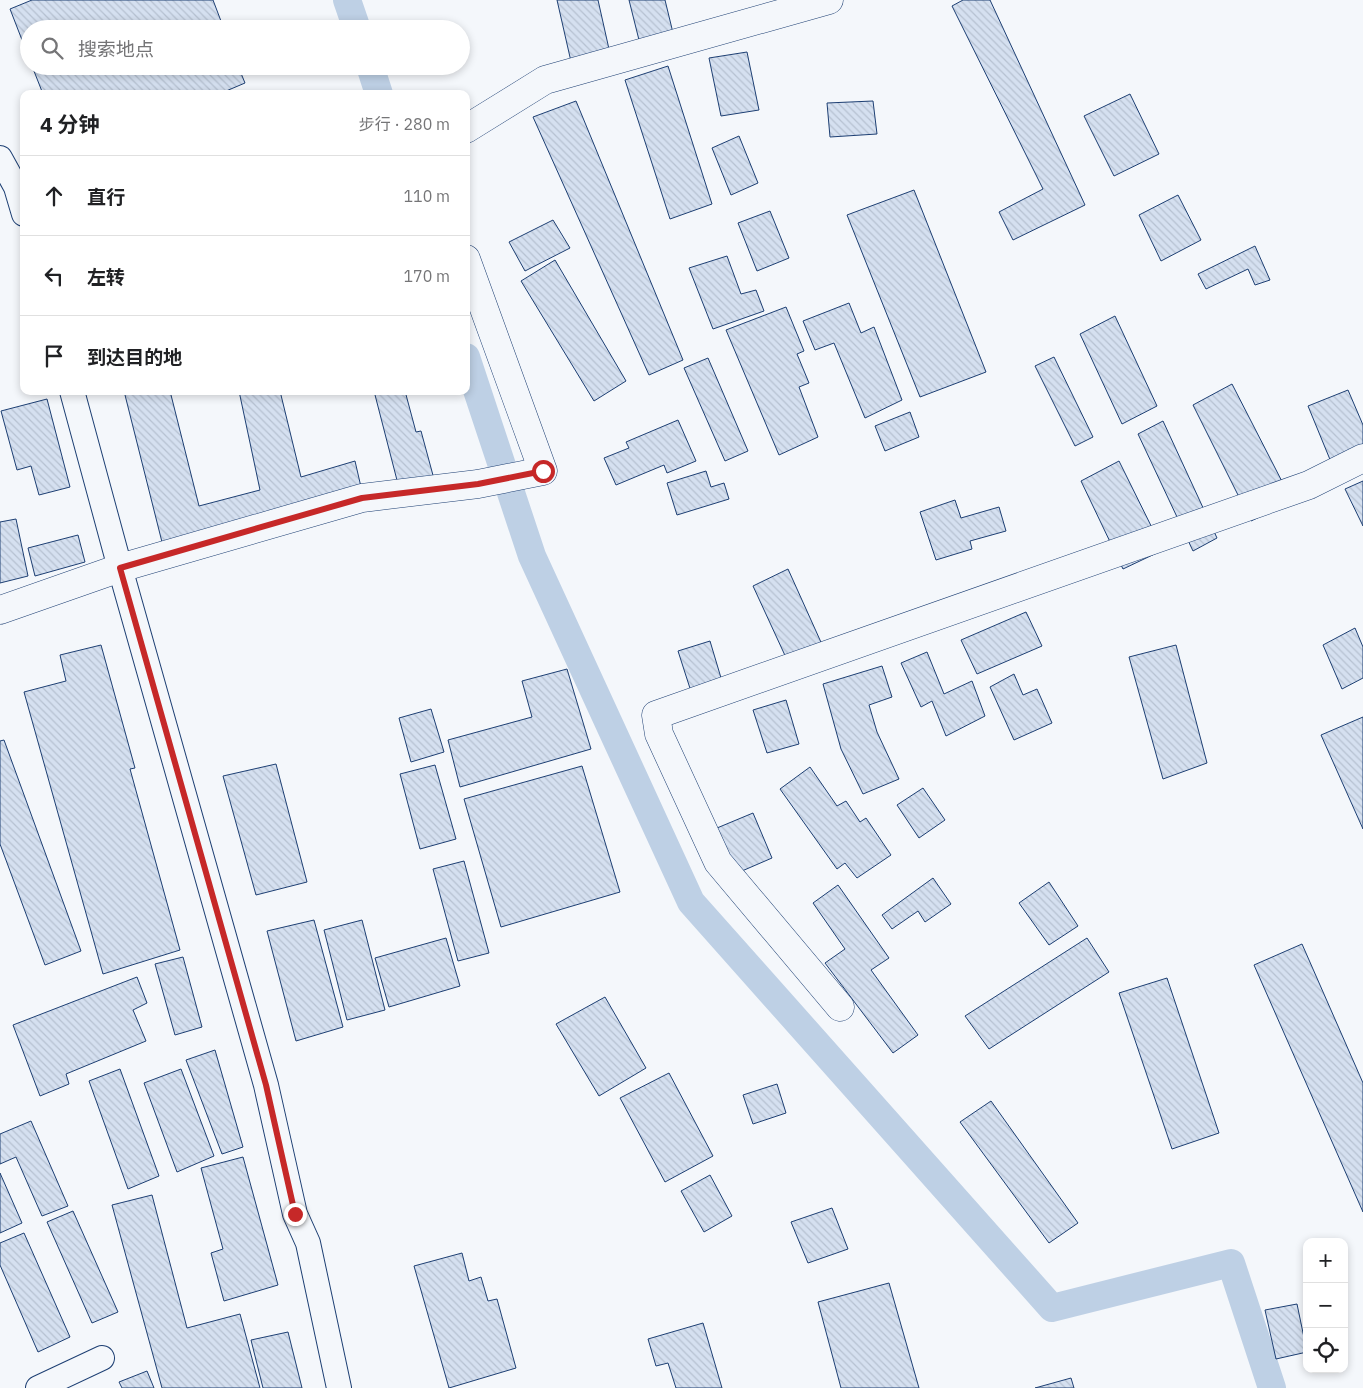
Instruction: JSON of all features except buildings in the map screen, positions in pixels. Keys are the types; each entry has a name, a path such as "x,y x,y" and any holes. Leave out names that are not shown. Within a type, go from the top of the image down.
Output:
{"street":[{"path":"470,127 545,80 829,0"},
{"path":"0,158 16,187 20,200"},
{"path":"0,610 120,568 362,498 478,484 543,471 470,270"},
{"path":"73,395 266,1085 295,1214 308,1244 339,1388"},
{"path":"840,1007 718,862 659,734 656,714 1310,486 1363,458"},
{"path":"38,1388 102,1358"}],"waterway":[{"path":"347,0 354,20"},
{"path":"373,75 378,90"},
{"path":"470,369 532,556 691,902 1052,1308 1231,1263 1272,1388"}],"route":[{"path":"295,1214 266,1085 120,568 362,498 478,484 543,471"}]}
